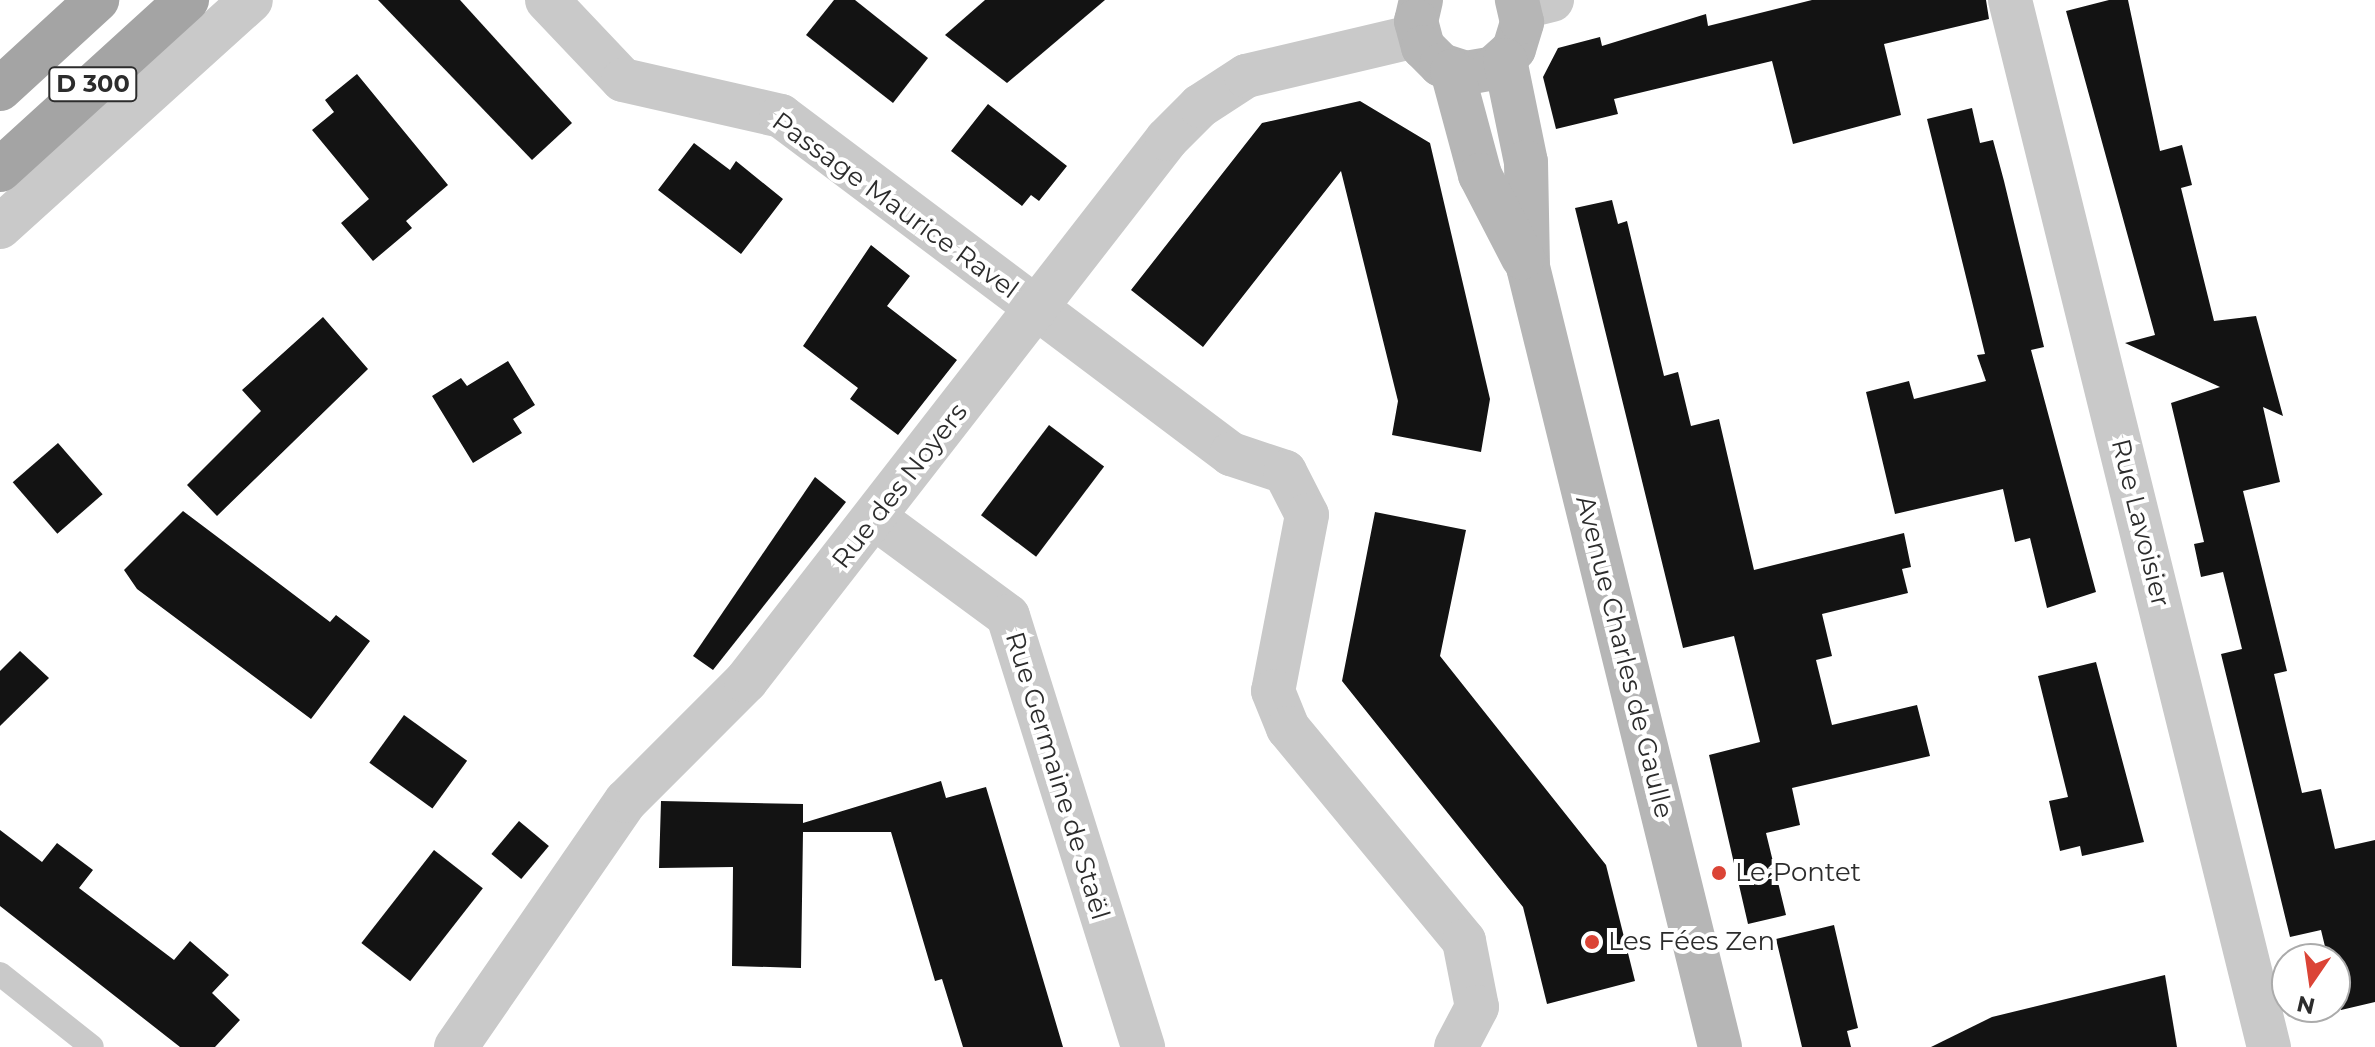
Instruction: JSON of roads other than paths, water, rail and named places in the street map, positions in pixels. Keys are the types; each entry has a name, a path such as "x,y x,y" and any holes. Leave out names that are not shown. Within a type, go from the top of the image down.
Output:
{"main road":[{"name":"D 300","path":"0,89 97,0"},
{"name":"D 300","path":"0,170 187,0"},
{"path":"1420,18 1431,57 1452,71 1480,73 1505,60 1520,36 1530,3"},
{"name":"Avenue Charles de Gaulle","path":"1505,60 1526,162 1528,267 1720,1047"},
{"name":"Avenue Charles de Gaulle","path":"1452,71 1480,175 1528,267"}],"street":[{"path":"0,227 251,0"},
{"name":"Passage Maurice Ravel","path":"547,0 623,80 781,116 1231,454 1285,472 1298,488 1307,515 1273,691 1288,728 1464,941 1477,1007 1456,1047"},
{"name":"Rue Lavoisier","path":"2010,0 2269,1047"},
{"name":"Rue des Noyers","path":"456,1047 626,801 746,681 1039,312 1167,139 1200,106 1246,76 1420,18"},
{"name":"Rue Germaine de Staël","path":"875,518 1008,616 1143,1047"}],"lane":[{"path":"0,974 92,1047"}],"place":[{"name":"Le Pontet","path":"1719,873"},
{"name":"Les Fées Zen","path":"1592,942"}]}
